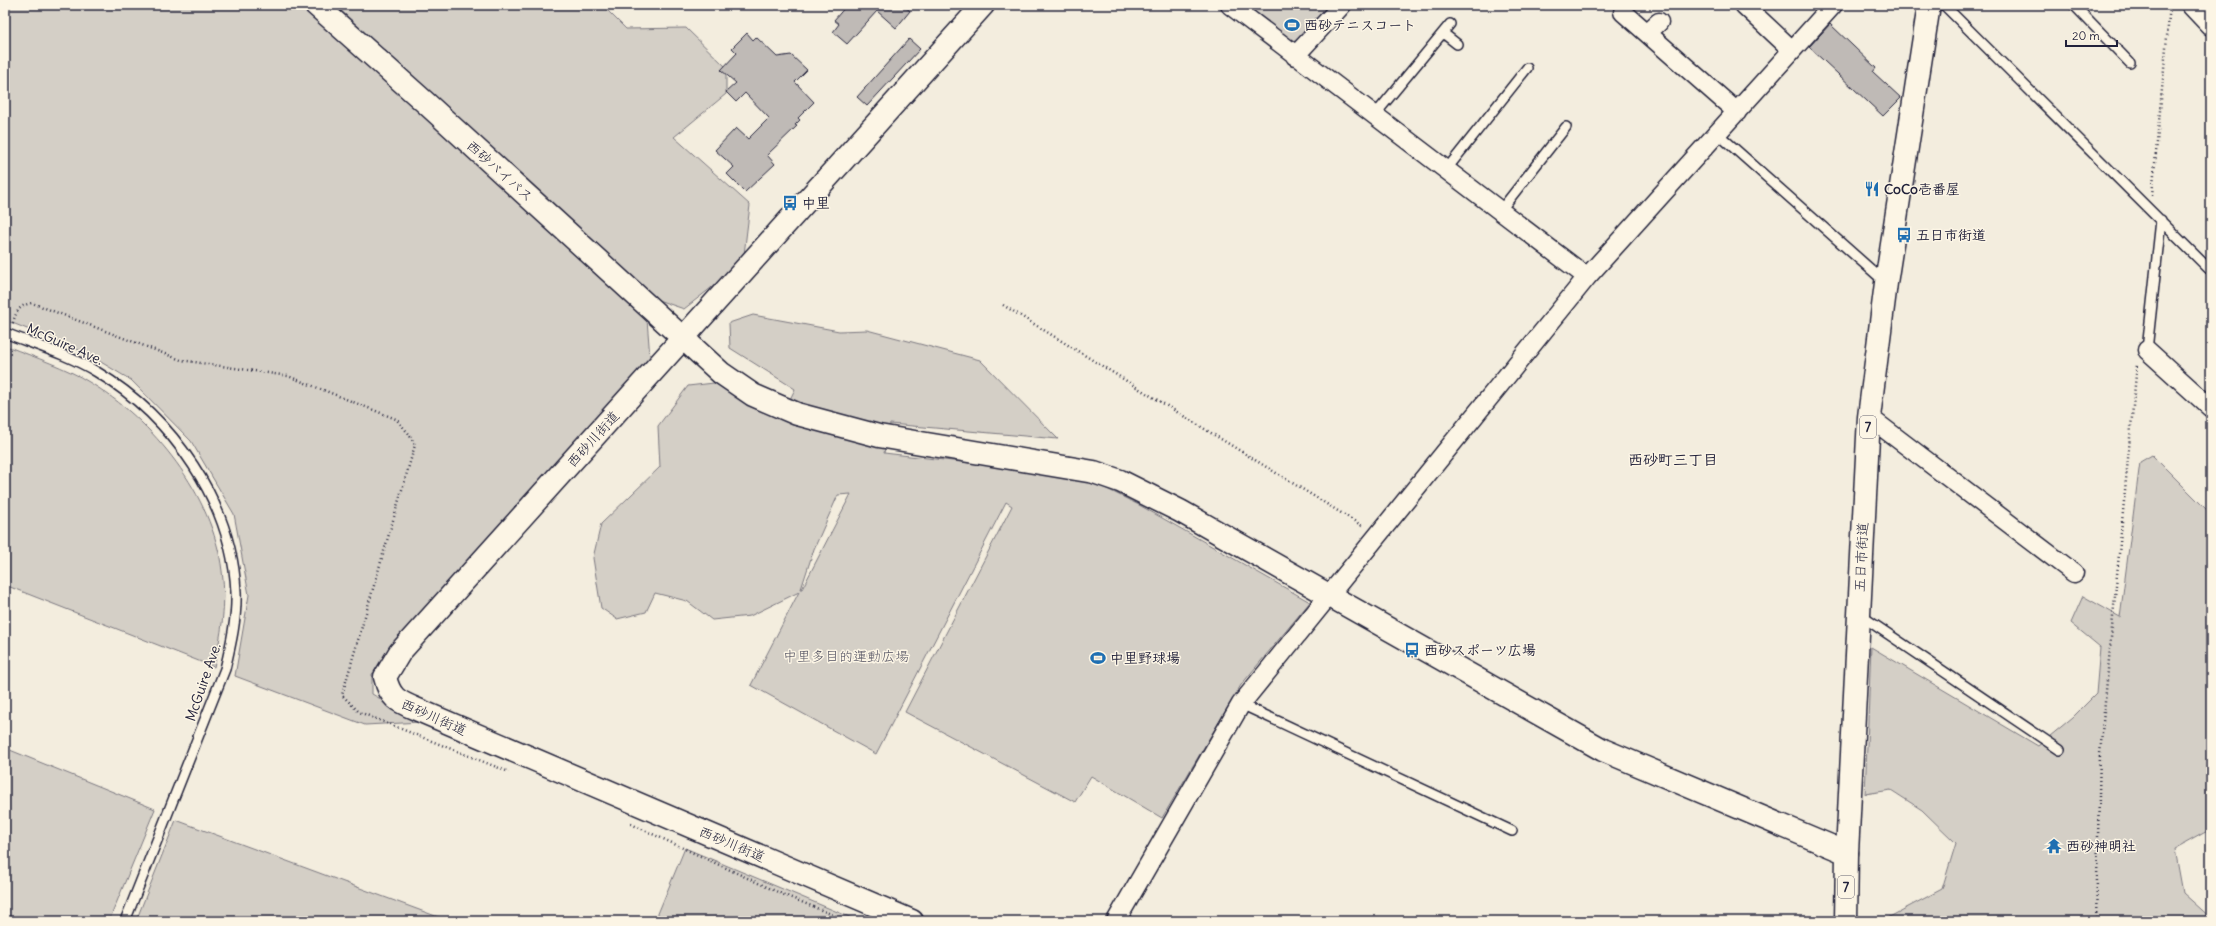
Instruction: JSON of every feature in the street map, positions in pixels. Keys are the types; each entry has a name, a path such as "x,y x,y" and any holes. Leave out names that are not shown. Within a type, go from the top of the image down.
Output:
{"street":[{"name":"西砂バイパス","path":"316,5 721,373 753,395 797,414 879,436 1070,467 1120,481 1180,511 1328,596 1604,750 1847,853"},
{"name":"西砂川街道","path":"912,921 416,710 397,700 388,690 385,677 400,652 983,5"},
{"path":"1230,5 1587,277"},
{"path":"1295,56 1342,5"},
{"path":"1744,5 1792,50"},
{"path":"1116,921 1241,704 1587,277 1833,5"},
{"name":"五日市街道","path":"1846,921 1847,853 1869,417 1886,283 1929,5"},
{"path":"2193,5 2211,24"},
{"path":"1623,12 1653,28 1737,112"},
{"path":"2142,354 2211,408"},
{"path":"1869,417 2074,573"}],"lane":[{"path":"1944,5 2151,209 2211,271"},
{"path":"2074,5 2130,62"},
{"path":"1374,116 1450,24"},
{"path":"1443,33 1457,44"},
{"path":"1446,170 1527,68"},
{"path":"1500,211 1566,127"},
{"path":"1717,133 1886,283"},
{"path":"2142,354 2161,220"},
{"name":"McGuire Ave.","path":"7,334 75,360 96,372 143,405 176,442 192,464 209,494 229,544 236,599 233,637 225,669 125,921"},
{"path":"1858,614 2060,750"},
{"path":"1241,704 1512,831"}],"path":[{"path":"2151,209 2170,5"},
{"path":"7,334 18,309 24,304 32,303 181,360 288,376 396,419 409,434 415,445 342,695 359,712 514,774"},
{"path":"1003,305 1378,535"},
{"path":"2096,921 2100,754 2142,354"},
{"path":"629,823 782,894 848,921"}],"green space":[{"path":"5,5 302,5 647,319 650,358 372,674 372,694 421,722 365,725 235,676 249,595 234,514 191,441 131,380 84,352 5,320"},
{"path":"335,5 602,5 626,29 686,28 726,67 726,94 674,137 750,205 743,263 684,309 658,300"},
{"name":"西砂テニスコート","path":"1244,5 1334,5 1296,46"},
{"name":"中里多目的運動広場","path":"753,315 839,331 867,330 980,360 1058,439 890,424 884,453 1081,476 1141,506 1310,602 1241,685 1162,818 1091,776 1075,802 905,712 1012,506 1006,502 876,754 751,685 799,592 750,616 712,620 687,601 655,593 646,612 617,619 601,608 593,558 601,524 660,467 658,426 688,386 714,383 782,416 795,389 730,348 729,323","holes":["851,494 802,589 814,549 838,495"]},
{"path":"9,347 71,372 113,398 136,417 157,438 176,462 193,488 206,515 216,543 222,571 224,607 214,667 5,585 5,348"},
{"path":"2152,455 2211,514 2208,552 2211,554 2211,829 2175,849 2183,893 2211,918 2211,921 1882,921 1942,889 1956,843 1922,810 1891,790 1865,794 1871,647 2038,746 2073,717 2096,694 2100,647 2071,623 2083,596 2120,617 2140,462"},
{"path":"5,748 155,809 109,921 5,921"},
{"path":"176,820 449,921 136,921"},
{"path":"685,848 692,851 859,921 655,921"}],"building":[{"path":"847,5 903,5 910,11 896,28 877,11 847,44 833,32 839,24 834,20"},
{"path":"1830,24 1876,68 1873,72 1901,98 1883,116 1809,47"},
{"path":"747,33 753,40 756,37 777,57 791,55 807,70 795,82 814,102 798,118 800,120 795,125 797,126 767,155 775,164 745,192 727,174 734,167 715,150 736,128 748,139 769,118 745,93 736,102 726,92 736,83 721,70 737,53 732,48"},
{"path":"909,39 920,49 867,106 857,97"}],"place":[{"name":"西砂テニスコート","path":"1292,25"},
{"name":"CoCo壱番屋","path":"1872,189"},
{"name":"中里","path":"790,203"},
{"name":"五日市街道","path":"1904,235"},
{"name":"西砂スポーツ広場","path":"1412,650"},
{"name":"中里野球場","path":"1098,658"},
{"name":"西砂神明社","path":"2054,846"}],"district":[{"name":"西砂町三丁目","path":"1673,459"}]}
